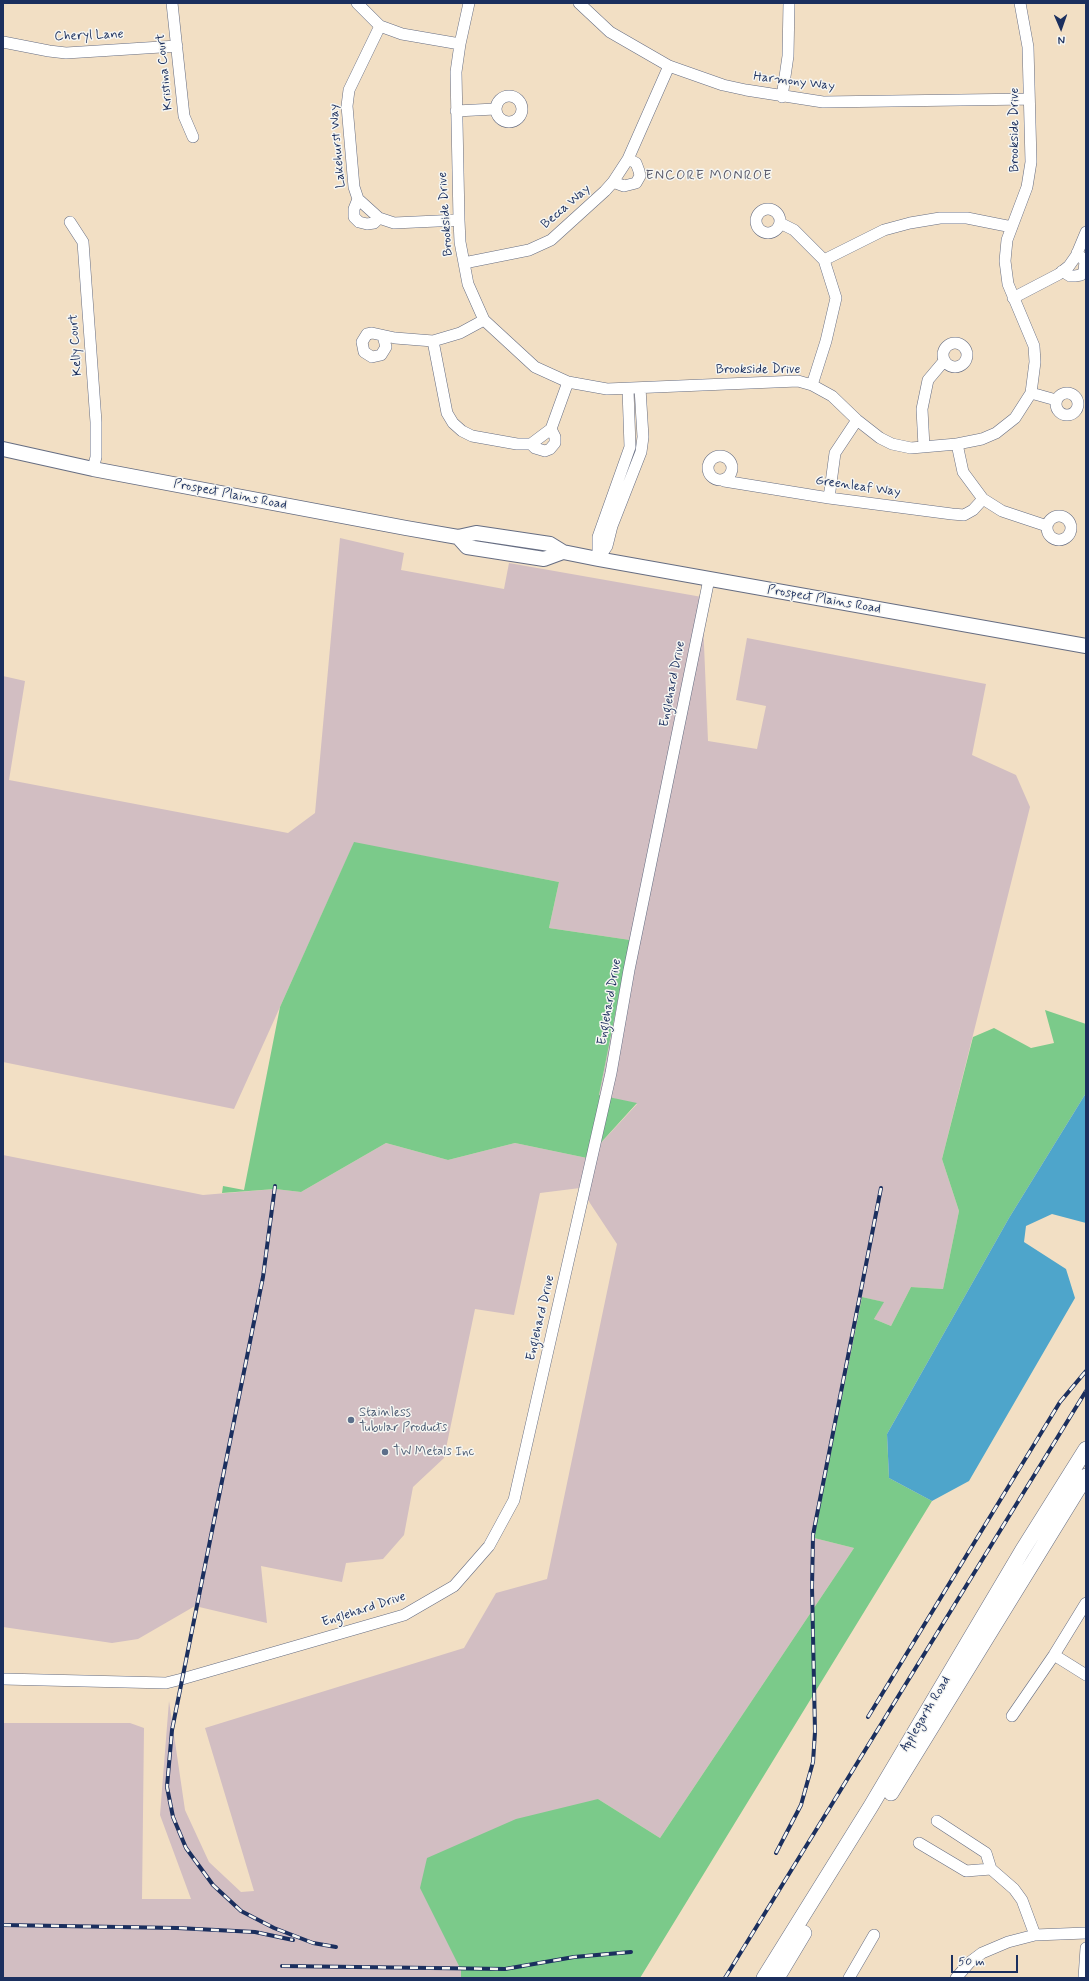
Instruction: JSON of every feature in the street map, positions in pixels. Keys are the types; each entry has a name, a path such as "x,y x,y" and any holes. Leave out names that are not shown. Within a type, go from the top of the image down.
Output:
{"main road":[{"name":"Applegarth Road","path":"764,1978 871,1806 1022,1551 1086,1449"},
{"name":"Applegarth Road","path":"777,1978 1086,1476"}],"street":[{"name":"Kristina Court","path":"172,3 184,116 193,137"},
{"path":"357,3 380,26 402,34 460,44"},
{"name":"Brookside Drive","path":"469,3 460,44 456,72 459,220 464,263 475,302 484,320 536,367 568,382 607,389 789,381 812,385 832,396 857,420 880,438 892,444 905,447 957,444 982,439 1006,426 1023,408 1031,393 1035,362 1034,346 1029,330 1008,284 1005,261 1007,240 1027,187 1031,162 1028,47 1023,4"},
{"name":"Harmony Way","path":"579,3 610,32 669,66 723,85 782,97 823,102 1029,99"},
{"path":"782,97 788,56 788,3"},
{"name":"Lakehurst Way","path":"380,26 349,90 347,106 354,187 358,199 378,218 394,223 459,220"},
{"name":"Cheryl Lane","path":"3,42 66,53 177,46"},
{"name":"Becca Way","path":"464,263 529,250 551,240 613,182 628,159 669,66"},
{"path":"456,111 495,109"},
{"path":"613,182 624,186 636,183 640,176 639,171 636,163 628,159"},
{"name":"Lakehurst Way","path":"358,199 354,208 354,217 359,222 367,224 374,223 378,218"},
{"path":"824,260 884,230 910,223 940,218 967,218 1012,227"},
{"name":"Kelly Court","path":"70,222 83,242 96,422 96,445 93,468"},
{"path":"780,223 794,230 824,260 836,298 826,341 812,385"},
{"path":"1014,298 1069,266 1077,253 1086,232"},
{"path":"1062,271 1070,276 1081,275 1084,271 1085,261 1077,253"},
{"path":"383,336 414,341 433,341 460,334 484,320"},
{"path":"433,341 448,413 453,422 462,431 472,436 517,444 531,444 551,429 568,382"},
{"path":"924,446 922,409 928,380 944,361"},
{"path":"598,559 607,546 612,526 641,452 643,437 640,388"},
{"path":"598,559 598,537 630,446 628,389"},
{"path":"1031,393 1056,400"},
{"path":"829,498 835,453 857,420"},
{"path":"531,444 535,448 545,451 550,449 555,443 555,437 551,429"},
{"path":"957,444 963,472 983,499 1002,511 1024,520 1047,526"},
{"name":"Prospect Plains Road","path":"3,449 93,468 458,537 467,547 544,559 562,552 1086,646"},
{"name":"Greenleaf Way","path":"724,481 829,498 964,515 973,510 983,499"},
{"name":"Englehard Drive","path":"3,1680 166,1682 182,1679 404,1615 454,1586 489,1546 514,1500 611,1073 630,964 709,579"},
{"path":"1012,1716 1054,1655 1086,1603"},
{"path":"1054,1655 1086,1675"},
{"path":"937,1821 986,1853 991,1869 1014,1889 1022,1900 1035,1935"},
{"path":"919,1843 966,1871 991,1869"},
{"path":"956,1978 970,1962 982,1952 1008,1942 1035,1935 1086,1932"},
{"path":"849,1978 874,1935"},
{"path":"1084,1978 1086,1948"}],"shaded area":[{"path":"340,538 404,553 401,570 504,589 509,563 702,597 708,741 757,749 766,706 736,700 747,638 986,684 972,755 1016,775 1030,807 942,1159 959,1211 943,1289 911,1287 891,1326 874,1319 883,1302 862,1297 814,1538 854,1548 660,1838 598,1799 461,1970 461,1978 3,1978 3,1723 130,1723 144,1728 142,1899 191,1899 160,1815 169,1701 185,1810 209,1862 241,1892 254,1891 205,1728 464,1648 496,1593 547,1579 617,1244 580,1188 540,1193 514,1315 475,1309 444,1458 413,1487 404,1535 383,1559 346,1563 342,1582 261,1566 267,1623 195,1606 138,1639 112,1643 3,1627 3,1155 203,1195 275,1189 301,1192 386,1143 448,1160 515,1143 587,1158 637,1104 599,1095 630,940 549,928 559,882 354,843 234,1109 3,1062 3,676 25,681 9,780 288,833 315,813"}],"green space":[{"path":"354,842 559,882 549,928 630,940 599,1095 637,1103 587,1158 515,1143 448,1160 386,1143 301,1192 275,1189 222,1193 223,1186 244,1190 280,1007"},
{"path":"1045,1010 1086,1024 1086,1093 1009,1218 887,1434 889,1478 932,1501 640,1978 461,1978 461,1970 420,1888 427,1858 516,1819 598,1799 660,1838 854,1548 814,1538 862,1297 884,1302 874,1319 891,1326 911,1287 943,1289 959,1211 942,1159 973,1037 994,1028 1031,1048 1054,1043"}],"water":[{"path":"1086,1093 1086,1223 1052,1214 1026,1226 1024,1242 1066,1269 1075,1298 969,1481 932,1501 889,1478 887,1434 1009,1218"}],"railway":[{"path":"275,1186 263,1277 172,1730 167,1787 173,1817 186,1848 213,1885 241,1911 274,1928 313,1943 336,1947"},
{"path":"776,1853 801,1805 813,1762 815,1732 812,1587 813,1535 881,1188"},
{"path":"868,1717 1060,1402 1086,1371"},
{"path":"725,1978 1086,1391"},
{"path":"3,1925 177,1928 255,1932 293,1940"},
{"path":"282,1966 505,1969 574,1957 631,1952"}],"place":[{"name":"Stainless Tubular Products","path":"351,1420"},
{"name":"TW Metals Inc","path":"385,1452"}],"district":[{"name":"ENCORE MONROE","path":"709,176"}]}
